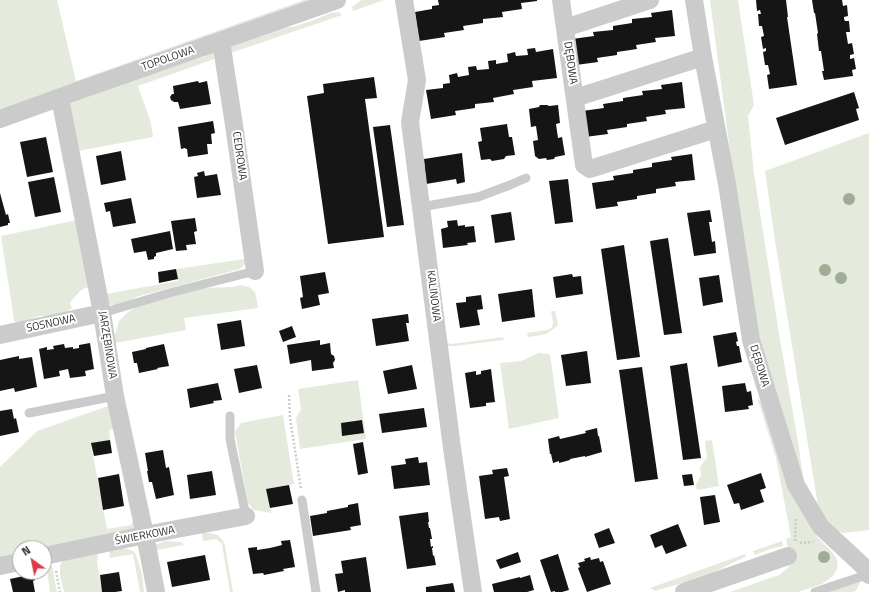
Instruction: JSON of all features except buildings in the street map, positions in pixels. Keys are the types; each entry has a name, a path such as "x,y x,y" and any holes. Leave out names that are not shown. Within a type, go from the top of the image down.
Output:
{"street":[{"name":"TOPOLOWA","path":"0,119 337,0"},
{"name":"KALINOWA","path":"404,0 417,80 410,122 452,448 473,592"},
{"name":"DĘBOWA","path":"561,0 584,165 590,169 716,129"},
{"name":"DĘBOWA","path":"565,28 650,0"},
{"name":"DĘBOWA","path":"694,0 703,58 727,184 751,340 796,485 821,527 864,567 869,574"},
{"name":"CEDROWA","path":"221,40 255,271"},
{"name":"DĘBOWA","path":"574,98 703,58"},
{"name":"JARZĘBINOWA","path":"60,98 102,314 115,396 156,592"},
{"name":"SOSNOWA","path":"0,335 102,314"},
{"name":"ŚWIERKOWA","path":"52,555 246,516"},
{"path":"684,592 788,556"},
{"path":"0,566 12,564"}],"lane":[{"path":"421,207 478,198 526,178"},
{"path":"102,314 173,292 255,271"},
{"path":"29,413 115,396"},
{"path":"230,416 230,439 246,516"},
{"path":"302,500 316,592"},
{"path":"815,592 869,574"}],"path":[{"path":"289,395 290,418 302,500"},
{"path":"788,556 795,543 796,514"},
{"path":"52,560 56,571 60,592"}],"shaded area":[{"path":"0,0 57,0 76,81 304,0 314,0 0,112"},
{"path":"361,0 384,0 353,11 352,7"},
{"path":"710,0 738,0 754,105 748,116 754,174 804,482 761,356 734,181"},
{"path":"339,12 342,15 228,54 226,46 285,27 293,27 331,13"},
{"path":"218,48 220,57 138,86 151,123 153,137 78,151 70,106 71,103 153,73 203,57"},
{"path":"869,133 869,530 844,533 837,531 829,524 818,506 765,171"},
{"path":"77,220 90,287 81,290 70,303 72,308 64,313 39,316 19,324 16,323 13,319 1,236"},
{"path":"245,259 245,264 240,269 136,297 127,302 113,305 107,304 106,294 178,281 176,269"},
{"path":"240,285 249,287 255,292 258,308 184,318 186,330 115,343 115,335 119,321 137,306 201,288 233,287"},
{"path":"551,311 555,311 558,325 546,334 528,337 527,333 552,328 553,322"},
{"path":"503,337 504,340 454,346 444,346 443,342 452,344"},
{"path":"539,353 550,354 559,418 509,429 500,363 521,361"},
{"path":"358,380 366,439 300,449 296,418 301,409 298,389"},
{"path":"757,397 762,403 817,537 830,550 838,562 837,569 833,576 822,584 798,592 730,592 779,575 788,568 791,563 786,539 791,537 776,458"},
{"path":"111,405 118,428 109,430 110,440 91,444 107,529 131,525 135,518 135,532 52,547 52,540 12,540 12,560 0,562 0,467 37,431"},
{"path":"283,415 294,484 266,489 271,513 254,510 248,504 235,432 241,423"},
{"path":"712,440 719,486 697,490 696,485 701,475 700,467 707,457 705,441"},
{"path":"202,533 218,535 223,541 233,592 230,592 222,544 216,539 203,541"},
{"path":"166,541 181,542 184,545 152,551 155,545"},
{"path":"782,541 783,546 755,555 753,551"},
{"path":"119,548 133,551 136,555 142,574 144,592 140,592 133,554 110,558 109,549"},
{"path":"97,551 97,561 102,592 64,592 60,576 60,566 63,560"},
{"path":"745,554 746,557 711,574 655,591 650,588"},
{"path":"52,566 57,592 50,592 48,580 52,580"},
{"path":"854,582 860,582 854,592 828,592"}]}
